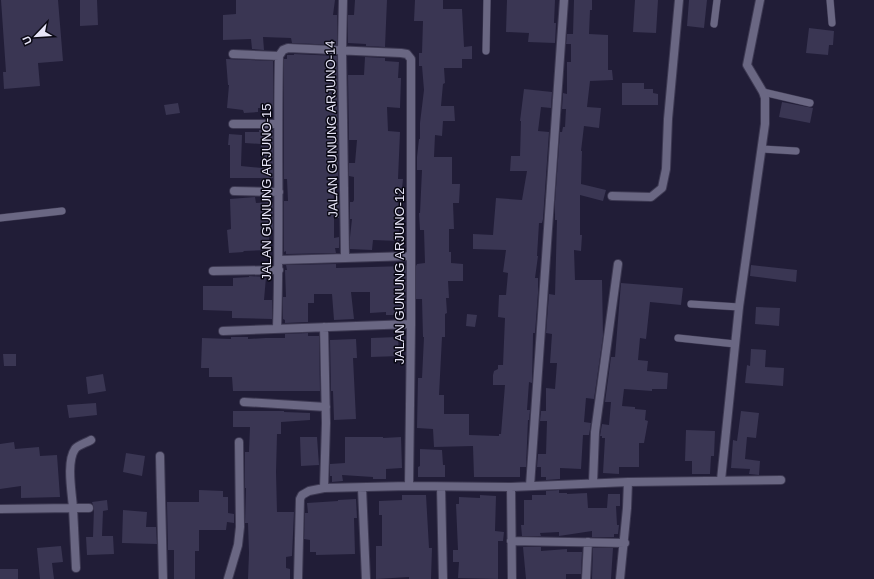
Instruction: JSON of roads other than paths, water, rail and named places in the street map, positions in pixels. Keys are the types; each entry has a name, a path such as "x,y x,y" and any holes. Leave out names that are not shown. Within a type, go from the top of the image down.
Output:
{"street":[{"name":"JALAN GUNUNG ARJUNO-14","path":"343,0 342,51 345,258"},
{"path":"530,486 564,0"},
{"path":"612,196 651,197 662,188 666,169 668,119 679,0"},
{"path":"721,480 739,307 765,124 765,102 763,92 747,65 760,0"},
{"path":"233,54 279,56 283,50 288,48 342,51"},
{"name":"JALAN GUNUNG ARJUNO-12","path":"342,51 407,54 411,59 412,324 409,486"},
{"name":"JALAN GUNUNG ARJUNO-15","path":"277,328 279,270 279,56"},
{"path":"233,124 278,124"},
{"path":"234,191 278,192"},
{"path":"279,260 411,256"},
{"path":"593,483 595,432 618,264"},
{"path":"213,271 279,270"},
{"path":"222,330 412,324"},
{"path":"324,327 326,407 324,488"},
{"path":"244,402 326,407"},
{"path":"76,568 70,466 72,455 76,448 91,440"},
{"path":"228,579 238,545 240,527 238,442"},
{"path":"160,456 163,579"},
{"path":"298,579 300,499 302,495 309,491 324,488 409,486 511,487 628,482 781,480"},
{"path":"620,579 625,543 628,482"},
{"path":"441,487 443,579"},
{"path":"511,487 512,579"},
{"path":"362,488 366,579"},
{"path":"0,509 89,508"},
{"path":"511,541 625,543"},
{"path":"586,579 588,542"}],"lane":[{"path":"486,51 487,0"},
{"path":"714,24 717,0"},
{"path":"830,0 832,23"},
{"path":"763,92 810,103"},
{"path":"762,149 796,151"},
{"path":"0,218 62,211"},
{"path":"692,304 739,307"},
{"path":"678,338 735,344"}]}
